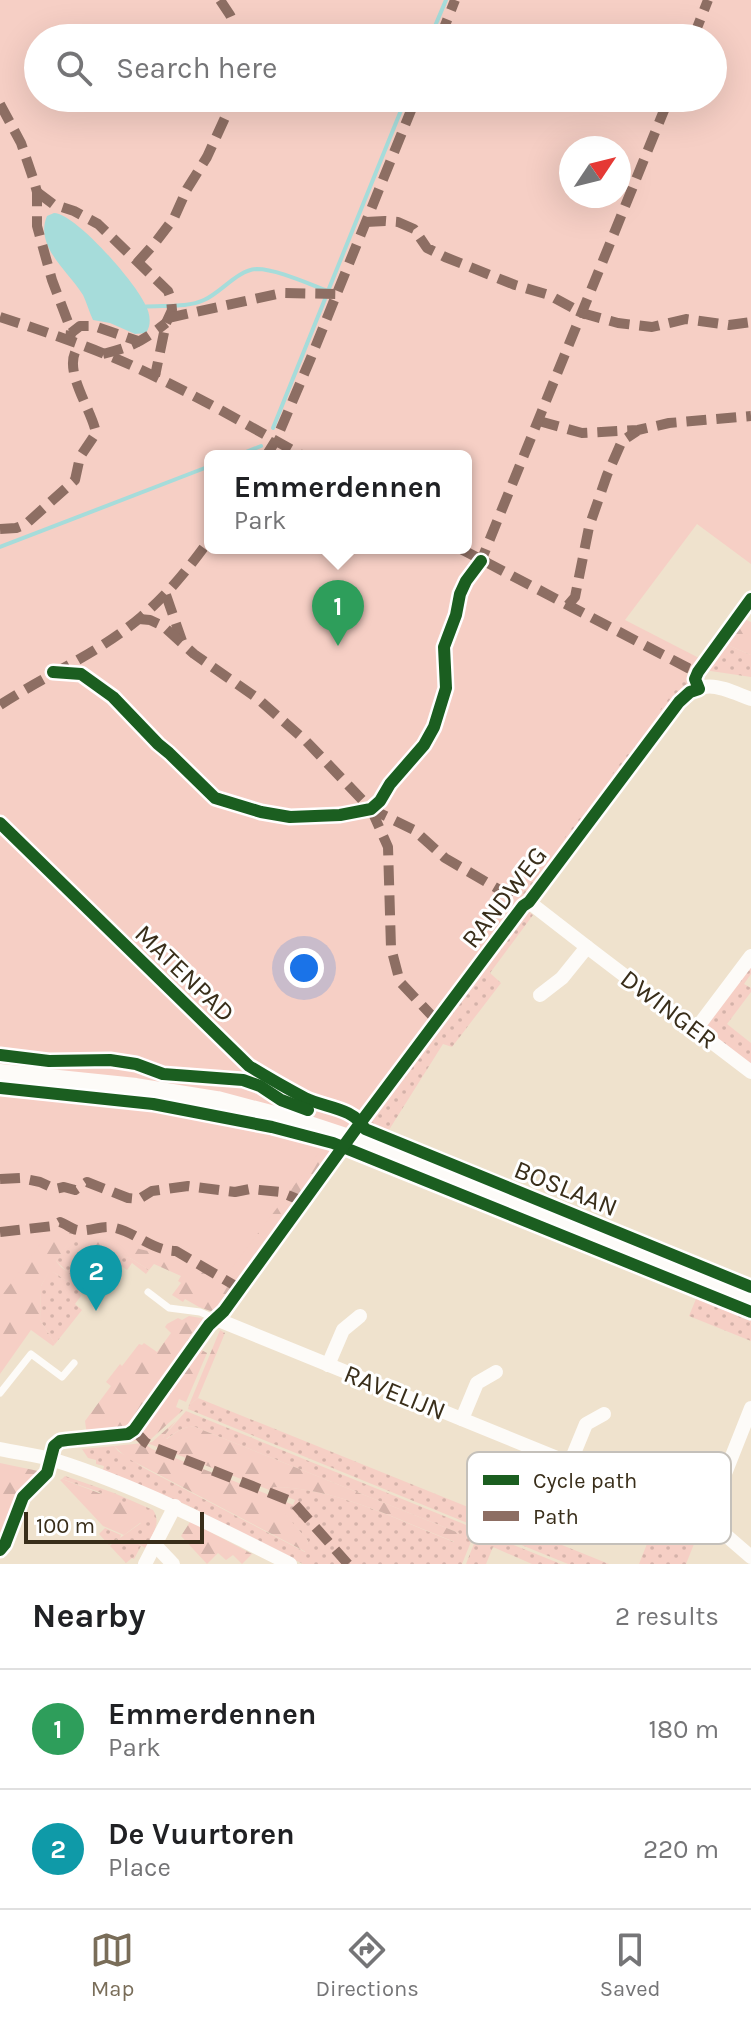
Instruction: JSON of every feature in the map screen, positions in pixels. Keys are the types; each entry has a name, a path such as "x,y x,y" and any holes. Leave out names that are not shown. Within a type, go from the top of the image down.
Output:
{"main road":[{"name":"BOSLAAN","path":"0,1074 136,1088 217,1101 297,1122 403,1157 751,1298"}],"street":[{"path":"699,689 713,685 751,699"},
{"name":"RANDWEG","path":"350,1138 679,702 699,689"},
{"name":"DWINGER","path":"529,902 751,1072"},
{"path":"540,995 562,978 587,947"},
{"path":"696,1029 751,956"},
{"name":"RAVELIJN","path":"328,1365 343,1330 360,1316"},
{"name":"RAVELIJN","path":"216,1319 543,1452"},
{"name":"RAVELIJN","path":"462,1419 477,1383 496,1372"},
{"path":"731,1458 751,1408"},
{"path":"575,1452 586,1424 604,1414"},
{"path":"0,1449 54,1461 118,1482 175,1506 290,1564"},
{"path":"145,1564 175,1506"},
{"name":"RAVELIJN","path":"731,1540 751,1557"},
{"path":"155,1545 173,1564"}],"lane":[{"path":"699,689 695,679 698,672 751,599"},
{"name":"RAVELIJN","path":"148,1292 169,1308 200,1312 216,1319"},
{"path":"0,1393 31,1354 62,1377 74,1363"}],"green space":[{"path":"0,0 751,0 751,564 697,524 625,620 699,658 351,1123 323,1147 228,1273 52,1228 0,1298"},
{"path":"742,618 751,622 751,655 723,643"},
{"path":"723,643 751,655 751,677 704,670"},
{"path":"686,673 689,678 687,687 359,1117 356,1115"},
{"path":"527,910 533,915 490,973 501,983 452,1047 443,1044 387,1133 364,1124"},
{"path":"751,963 751,974 744,984 751,988 751,992 727,1024 751,1043 751,1068 708,1030 707,1024"},
{"path":"0,1091 262,1128 326,1144 337,1151 288,1214 219,1314 172,1295 181,1283 178,1281 181,1276 154,1264 149,1270 132,1259 71,1240 56,1261 72,1275 67,1281 49,1272 41,1286 40,1320 55,1344 53,1346 31,1330 0,1374"},
{"path":"71,1239 132,1259 149,1270 146,1274 132,1263 127,1270 116,1262 111,1268 99,1259 84,1278 88,1282 75,1304 82,1310 55,1344 40,1320 41,1286 49,1271 67,1281 71,1275 56,1261"},
{"path":"698,1294 751,1315 751,1341 689,1316"},
{"path":"189,1316 201,1318 175,1360 171,1375 132,1428 125,1432 87,1435 85,1421 111,1386 106,1382 120,1364 122,1366 139,1344 144,1343 157,1352 171,1333 165,1327 167,1324"},
{"path":"201,1318 208,1324 171,1375 175,1360"},
{"path":"220,1330 225,1333 198,1398 189,1405"},
{"path":"198,1348 207,1353 186,1402 179,1399 176,1407 183,1410 151,1439 134,1441 198,1353"},
{"path":"196,1351 199,1352 134,1441 57,1447 63,1443 133,1437"},
{"path":"198,1398 467,1507 467,1523 188,1409"},
{"path":"186,1411 467,1525 467,1544 470,1544 462,1564 303,1564 187,1505 103,1470 104,1466 88,1458 82,1449 114,1446 144,1468 305,1552 308,1541 271,1498 293,1505 295,1500 272,1491 273,1487 319,1492 454,1542 459,1533 195,1427 183,1428 166,1439 163,1437"},
{"path":"176,1421 163,1437 167,1439 183,1428 195,1427 459,1533 455,1542 319,1492 273,1487 272,1491 147,1443"},
{"path":"143,1443 272,1496 308,1541 306,1552 127,1458 114,1446"},
{"path":"0,1463 43,1472 21,1495 5,1539 0,1535"},
{"path":"65,1476 153,1510 157,1520 155,1529 145,1548 136,1542 141,1546 134,1559 126,1563 110,1546 118,1538 109,1545 99,1534 105,1528 121,1535 120,1538 141,1523 99,1492 62,1479"},
{"path":"62,1479 136,1507 143,1513 144,1520 124,1535 103,1526"},
{"path":"190,1522 252,1554 242,1564 233,1555 226,1560 218,1553 207,1564 181,1536"},
{"path":"474,1544 511,1544 561,1564 532,1564 493,1547 486,1564 466,1564"},
{"path":"519,1544 559,1544 609,1564 568,1564"},
{"path":"647,1544 694,1544 686,1564 639,1564"}],"water":[{"path":"54,213 64,216 90,236 130,281 148,311 150,322 146,333 135,334 110,323 93,320 83,295 55,258 45,238 47,216"}],"waterway":[{"path":"436,24 446,0"},
{"path":"143,307 197,303 243,273 257,269 283,274 328,291 400,112"},
{"path":"273,428 325,299"},
{"path":"251,450 261,446"},
{"path":"0,547 204,468"}],"marked path":[{"path":"220,0 234,24"},
{"path":"446,24 455,0"},
{"path":"699,24 708,0"},
{"path":"0,104 21,143 34,181 37,226 52,280 71,330 70,342"},
{"path":"137,263 174,218 228,112"},
{"path":"270,450 310,360 410,112"},
{"path":"476,566 481,561 663,112"},
{"path":"37,192 53,204 98,224 168,291 172,310 166,323 155,376"},
{"path":"366,222 398,222 414,229 427,248 445,257 549,295 582,313 618,323 652,327 686,319 729,325 751,322"},
{"path":"168,318 282,293 337,294"},
{"path":"0,317 137,368 292,450"},
{"path":"103,354 137,343 166,323"},
{"path":"71,333 80,326 94,326 141,342"},
{"path":"0,529 26,524 75,480 80,457 96,433 75,375 74,354 80,345"},
{"path":"539,421 582,433 638,430 669,423 751,416"},
{"path":"568,605 575,597 589,527 607,475 622,441 637,431"},
{"path":"0,705 125,630 169,590 204,547"},
{"path":"470,554 698,672"},
{"path":"166,595 182,641"},
{"path":"139,619 163,626 194,654 257,698 306,741 371,809 414,830 445,858 523,906"},
{"path":"371,809 388,847 391,948 400,982 437,1021"},
{"path":"0,1179 20,1178 55,1189 64,1187 75,1190 87,1182 128,1198 139,1199 152,1191 188,1186 235,1192 250,1189 280,1192 302,1201"},
{"path":"0,1232 53,1226 60,1222 77,1230 119,1229 159,1248 176,1251 239,1288"},
{"path":"134,1430 153,1447 293,1502 348,1564"}],"cycle path":[{"path":"53,672 81,674 113,697 215,798 290,817 340,815 371,809 424,745 434,727 446,688 444,647 460,594 481,561"},
{"path":"0,1550 23,1497 47,1473 54,1446 60,1441 128,1434 134,1430 523,906 679,702 699,689 695,679 698,672 751,599"},
{"name":"MATENPAD","path":"0,823 249,1066 305,1098 346,1112 365,1129 751,1287"},
{"path":"0,1055 49,1061 110,1060 136,1064 163,1074 243,1080 308,1110"},
{"path":"0,1088 153,1104 272,1127 333,1143 751,1312"}],"place":[{"name":"Emmerdennen","path":"338,646"},
{"name":"De Vuurtoren","path":"96,1311"}]}
